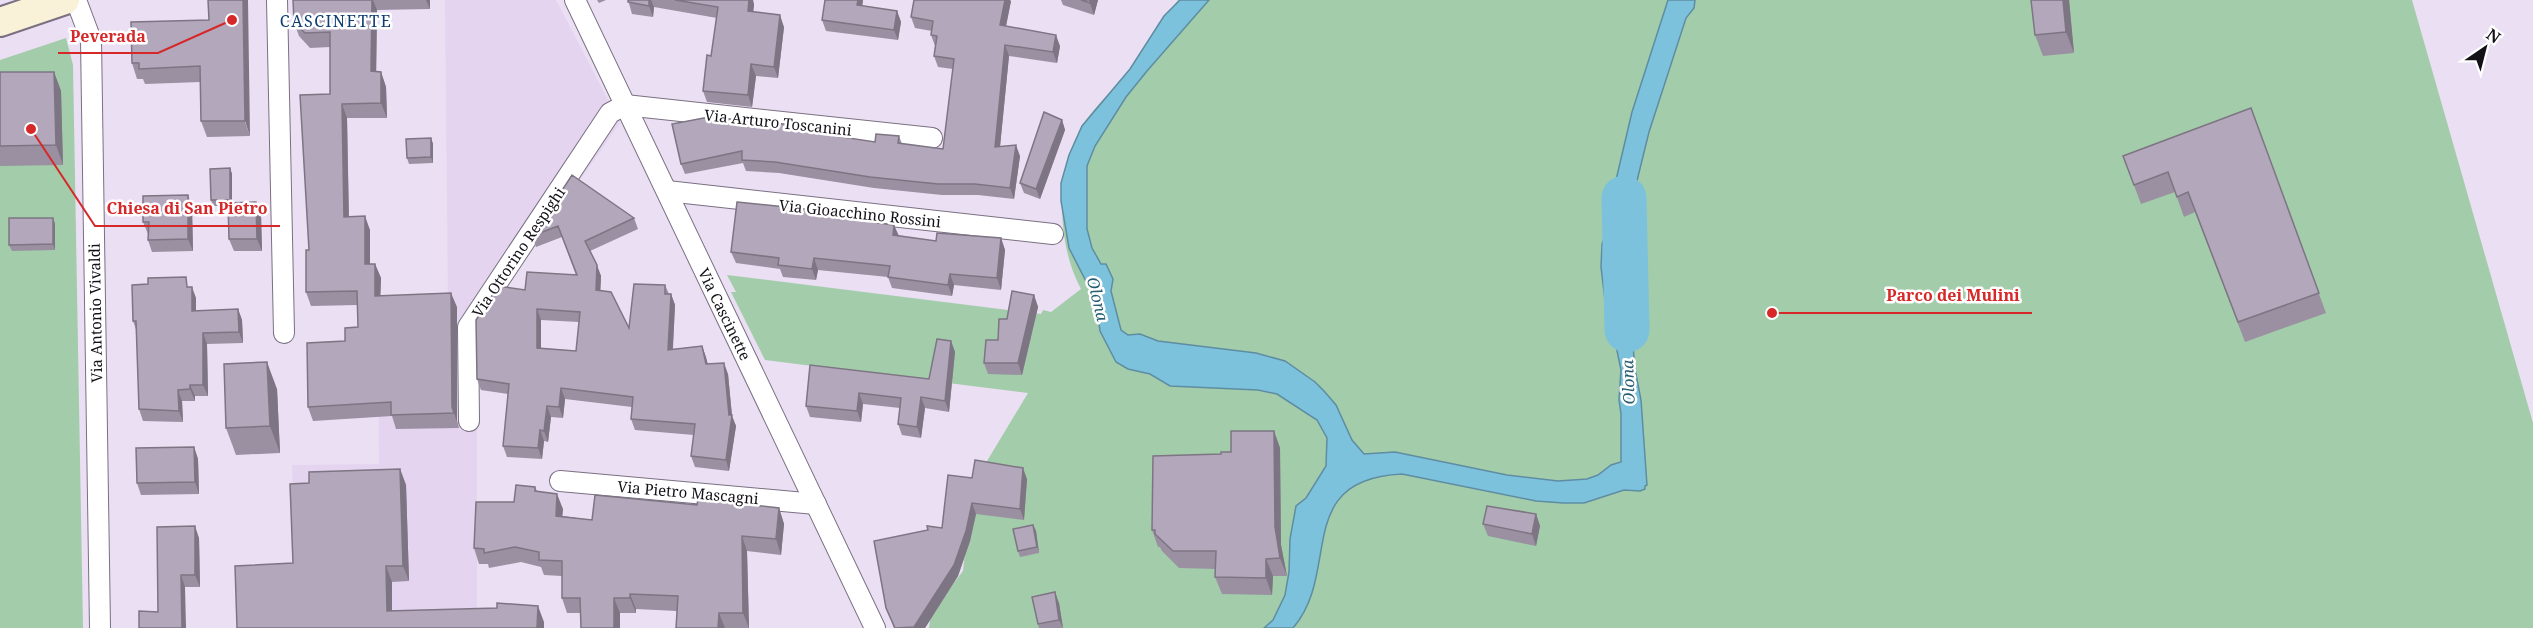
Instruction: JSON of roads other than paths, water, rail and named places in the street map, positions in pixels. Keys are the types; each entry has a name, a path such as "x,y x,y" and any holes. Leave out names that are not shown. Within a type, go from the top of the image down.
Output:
{"street":[{"path":"0,22 65,0"},
{"name":"Via Antonio Vivaldi","path":"76,0 91,40 100,628"},
{"path":"277,0 284,333"},
{"name":"Via Cascinette","path":"575,0 875,628"},
{"name":"Via Arturo Toscanini","path":"625,105 932,138"},
{"name":"Via Ottorino Respighi","path":"469,421 468,327 610,113 625,105"},
{"name":"Via Gioacchino Rossini","path":"667,192 1053,234"},
{"name":"Via Pietro Mascagni","path":"560,481 816,504"}],"water":[{"path":"1180,0 1209,0 1126,97 1095,146 1087,166 1087,229 1092,248 1101,264 1106,264 1113,279 1111,291 1121,330 1128,335 1140,334 1158,341 1256,353 1285,361 1315,382 1336,405 1352,440 1364,454 1395,452 1507,475 1558,481 1587,479 1621,462 1619,400 1621,370 1614,336 1608,325 1601,267 1602,244 1608,228 1612,197 1632,112 1668,0 1695,0 1694,8 1686,18 1649,132 1632,201 1625,253 1635,369 1641,400 1647,485 1645,489 1624,490 1584,503 1563,503 1536,501 1402,474 1368,480 1345,492 1332,510 1307,606 1293,628 1264,628 1273,620 1285,595 1289,572 1290,539 1296,506 1306,498 1326,466 1327,438 1317,420 1277,394 1258,390 1170,386 1150,374 1128,369 1116,362 1100,331 1096,301 1069,248 1061,201 1061,183 1069,155 1082,126 1130,69 1164,16"}],"waterway":[{"name":"Olona","path":"1624,198 1627,330"}],"place":[{"name":"Peverada","path":"232,20"},
{"name":"Chiesa di San Pietro","path":"31,129"},
{"name":"Parco dei Mulini","path":"1772,313"}],"district":[{"name":"CASCINETTE","path":"336,21"}]}
